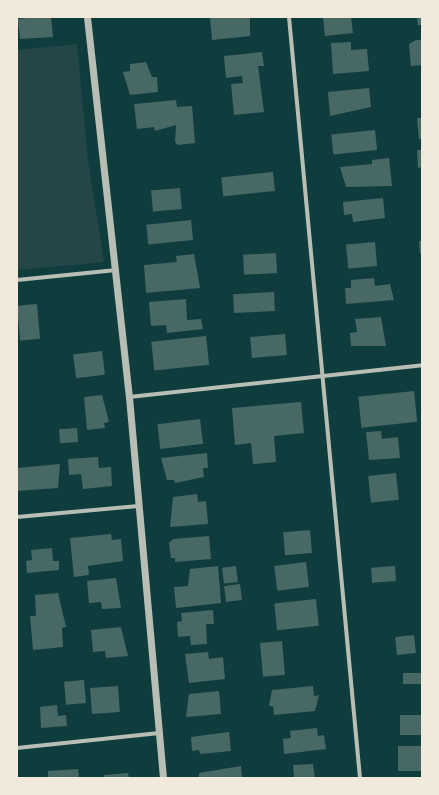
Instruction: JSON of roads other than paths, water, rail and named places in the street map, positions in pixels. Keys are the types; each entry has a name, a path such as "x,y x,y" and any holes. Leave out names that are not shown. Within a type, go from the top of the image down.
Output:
{"street":[{"path":"87,17 129,397 163,778"},
{"path":"289,17 360,778"},
{"path":"17,280 116,270"},
{"path":"129,397 422,365"},
{"path":"17,517 139,506"},
{"path":"17,748 159,733"}]}
